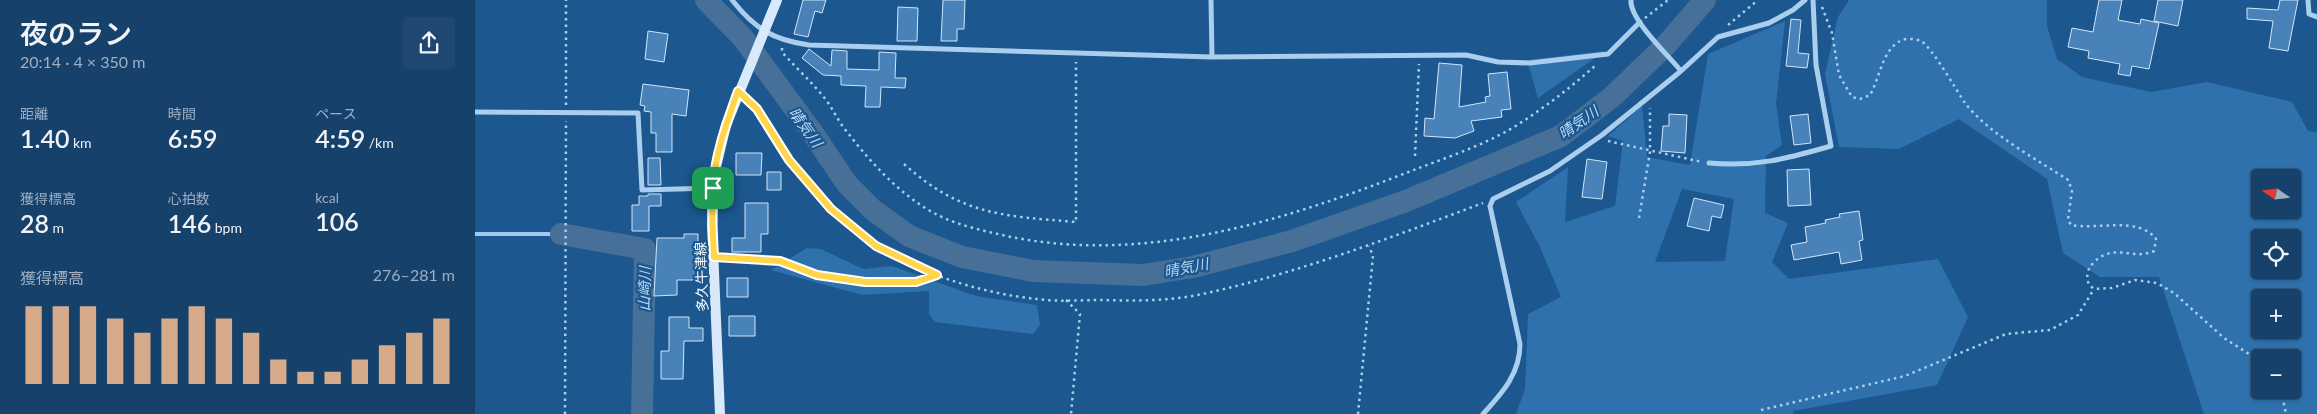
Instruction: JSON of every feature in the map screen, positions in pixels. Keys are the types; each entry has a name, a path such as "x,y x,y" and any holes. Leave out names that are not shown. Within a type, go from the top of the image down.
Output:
{"main road":[{"name":"多久牛津線","path":"720,414 713,188 719,149 738,91 777,0"}],"street":[{"path":"733,0 763,31 783,41 809,45 1212,57 1466,55 1498,62 1530,63 1608,54 1640,22"},
{"path":"1211,0 1212,57"},
{"path":"1631,0 1631,6 1640,22 1681,71"},
{"path":"1483,414 1504,390 1515,373 1520,358 1520,344 1490,206 1493,199 1550,171 1602,136 1718,38 1769,23 1793,10 1805,0"},
{"path":"1709,163 1741,166 1783,160 1831,146 1816,65 1815,0"},
{"path":"2308,0 2309,14 2317,17"},
{"path":"475,112 638,113 642,190 713,188"}],"path":[{"path":"1640,22 1667,0"},
{"path":"1718,38 1727,26 1758,0"},
{"path":"1815,0 1823,8 1832,33 1839,75 1852,97 1860,99 1870,95 1884,60 1893,47 1902,40 1921,41 1929,49 1951,84 1977,118 2068,180 2071,190 2067,220 2071,225 2121,225 2152,233 2157,244 2154,251 2146,255 2127,252 2103,254 2089,268 2088,284 2094,290"},
{"path":"783,41 782,52 827,100 842,126 895,186 928,210 971,228 1036,242 1136,245 1197,238 1262,222 1373,186 1466,149 1512,128 1559,97 1608,54"},
{"path":"904,164 928,186 959,204 1010,217 1076,222 1076,53"},
{"path":"1415,156 1419,56"},
{"path":"738,91 757,109 789,160 831,209 876,246 937,275 966,286 1037,299 1143,301 1204,294 1275,276 1369,246 1493,199"},
{"path":"1639,218 1650,152 1650,96"},
{"path":"1602,136 1607,140 1650,152 1689,161 1709,163"},
{"path":"565,228 565,414"},
{"path":"1358,414 1373,256 1369,246"},
{"path":"714,257 780,261 817,275 865,282 916,282 937,275"},
{"path":"2094,290 2112,288 2135,280 2157,283 2174,293 2224,338 2251,354"},
{"path":"1761,410 1905,376 2006,334 2050,330 2078,315 2094,290"},
{"path":"1065,300 1080,314 1071,414"},
{"path":"2283,399 2286,414"}],"shaded area":[{"path":"1849,0 2047,0 2047,26 2057,59 2082,77 2151,92 2207,82 2292,102 2308,131 2317,132 2317,414 2204,414 2159,277 2100,277 2063,253 2047,179 1959,119 1899,149 1839,147 1825,74 1838,17"},
{"path":"1785,21 1776,104 1782,145 1766,156 1765,213 1788,223 1772,262 1789,279 1938,259 1968,317 1937,385 1793,411 1794,414 1516,414 1525,389 1528,314 1561,297 1540,247 1516,202 1568,167 1565,222 1615,206 1623,141 1608,136 1642,106 1647,157 1690,165 1708,54","holes":["1682,189 1734,199 1725,261 1655,262"]},
{"path":"1605,51 1538,98 1527,60"},
{"path":"807,248 821,249 863,269 892,266 976,296 1037,305 1040,325 1033,334 935,322 929,314 929,291 862,295 771,270"}],"building":[{"path":"803,0 826,0 822,13 815,11 808,37 794,34"},
{"path":"943,0 965,0 964,29 957,29 957,41 941,41"},
{"path":"2099,0 2122,0 2118,20 2140,24 2141,19 2159,23 2149,69 2132,66 2130,76 2118,74 2120,64 2088,58 2089,51 2068,47 2072,28 2093,32"},
{"path":"2158,0 2183,0 2178,26 2154,21"},
{"path":"2280,0 2298,0 2288,51 2269,48 2273,21 2247,19 2247,8 2278,10"},
{"path":"898,7 918,8 917,41 897,41"},
{"path":"1791,19 1801,20 1798,53 1809,54 1807,68 1786,66"},
{"path":"648,31 668,34 664,62 645,59"},
{"path":"809,49 831,66 832,50 847,51 847,69 879,70 879,52 896,53 895,78 906,78 905,88 881,87 880,107 865,107 866,86 841,85 841,76 823,75 802,58"},
{"path":"1439,63 1462,65 1459,107 1486,102 1485,97 1490,96 1488,74 1507,72 1511,109 1501,110 1502,117 1471,121 1474,131 1455,138 1424,136 1425,118 1434,119"},
{"path":"643,84 689,90 686,116 672,114 672,152 656,152 656,133 651,133 651,112 644,111 645,106 640,105"},
{"path":"1669,114 1687,115 1685,153 1661,151 1663,126 1669,126"},
{"path":"1808,114 1811,143 1794,145 1790,116"},
{"path":"736,153 762,153 761,175 736,175"},
{"path":"648,158 660,158 661,185 648,185"},
{"path":"1587,159 1607,162 1602,199 1582,197"},
{"path":"1809,169 1811,205 1788,206 1787,170"},
{"path":"767,172 781,172 781,190 767,190"},
{"path":"648,194 661,194 661,206 649,206 649,231 632,231 632,205 639,205 639,196 648,196"},
{"path":"1694,198 1724,205 1721,218 1712,216 1709,231 1687,226"},
{"path":"745,203 768,203 768,234 761,234 761,252 732,252 732,238 745,238"},
{"path":"1859,211 1863,240 1859,241 1862,260 1841,264 1839,252 1794,260 1791,245 1807,242 1805,227 1826,223 1825,220 1840,217 1839,214"},
{"path":"684,234 698,234 698,269 702,269 702,280 677,280 677,295 654,296 657,238 684,238"},
{"path":"727,278 748,278 748,297 727,297"},
{"path":"729,316 755,316 755,336 729,336"},
{"path":"669,317 689,317 689,328 703,328 703,341 684,341 683,379 661,379 661,351 669,351"}],"waterway":[{"name":"晴気川","path":"706,0 743,38 812,132 847,184 873,210 909,236 962,257 1033,271 1143,275 1193,267 1292,241 1406,201 1561,136 1612,97 1666,45 1705,0"},
{"path":"475,234 561,234"},
{"name":"山崎川","path":"561,234 645,249 642,414"}],"route":[{"path":"738,91 757,109 789,160 831,209 876,246 937,275 916,282 865,282 817,275 780,261 714,257 713,188 719,149 738,91"}]}
